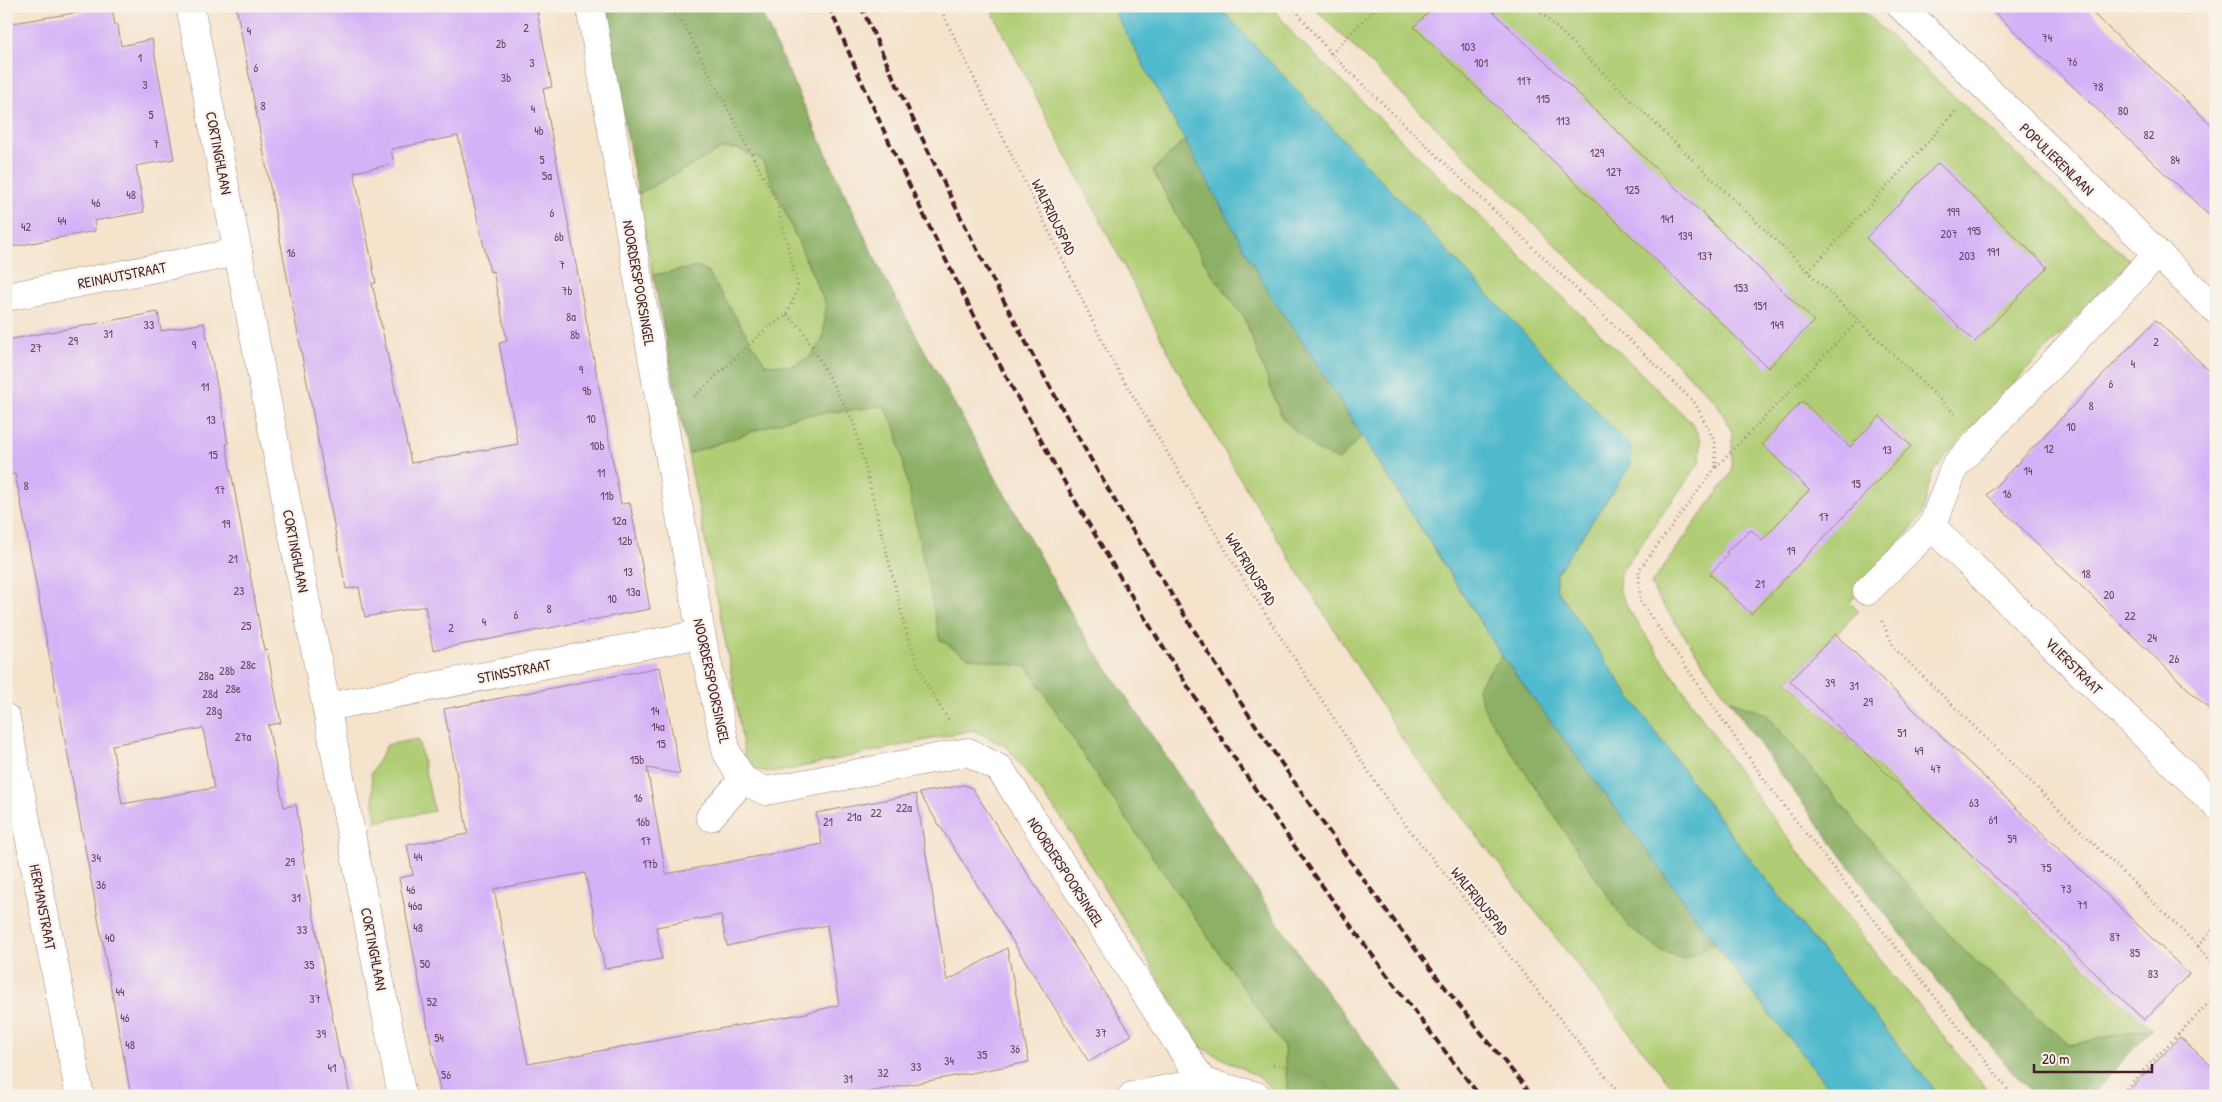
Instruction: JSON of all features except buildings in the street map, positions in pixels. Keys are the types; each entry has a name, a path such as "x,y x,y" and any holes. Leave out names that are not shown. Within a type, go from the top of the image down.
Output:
{"street":[{"name":"CORTINGHLAAN","path":"190,6 402,1096"},
{"name":"NOORDERSPOORSINGEL","path":"590,6 701,634 727,753 743,780"},
{"name":"POPULIERENLAAN","path":"1918,12 1980,84 2216,310"},
{"name":"REINAUTSTRAAT","path":"6,297 238,252"},
{"path":"1867,591 1932,526 1956,466 2156,254"},
{"name":"VLIERSTRAAT","path":"1932,526 2216,805"},
{"name":"STINSSTRAAT","path":"326,707 701,634"},
{"name":"HERMANSTRAAT","path":"6,718 80,1096"},
{"name":"NOORDERSPOORSINGEL","path":"968,752 1000,769 1203,1082"},
{"path":"710,817 743,780 766,791 968,752"},
{"path":"1132,1096 1203,1082 1256,1096"}],"path":[{"path":"661,411 693,398 767,328 787,315 798,287 776,201 681,19 662,6"},
{"name":"WALFRIDUSPAD","path":"939,6 1111,359 1246,584 1392,809 1621,1096"},
{"path":"1292,6 1331,54 1695,403 1715,442 1716,467"},
{"path":"1331,54 1377,6"},
{"path":"1534,6 1981,439"},
{"path":"1809,271 1980,84"},
{"path":"787,315 803,330 854,423 908,638 924,680 968,752"},
{"path":"1858,321 1716,467 1639,570 1640,601 1771,789 2013,1096"},
{"path":"1867,591 1894,648 2198,946 2216,967"},
{"path":"2198,946 2216,926"},
{"path":"2119,1096 2216,994"}],"green space":[{"path":"603,6 758,6 883,276 1079,627 1305,963 1406,1096 1288,1096 1284,1047 1095,773 1028,667 968,657 940,640 896,429 884,406 797,416 688,454 653,275 699,267 709,274 765,364 791,366 810,357 823,339 826,305 762,160 738,149 723,148 638,194"},
{"path":"989,6 1111,6 1185,140 1153,171 1210,271 1245,319 1282,418 1338,460 1362,436 1502,656 1477,687 1683,959 1715,943 1754,995 1836,1096 1680,1096 1660,1072 1405,743 1247,490 1184,382"},
{"path":"1218,6 1272,6 1293,34 1691,422 1701,440 1700,462 1620,573 1619,590 1630,612 1752,791 1888,969 1992,1096 1940,1096 1790,910 1693,784 1556,588 1556,574 1631,465"},
{"path":"1312,6 1858,6 2130,261 1946,455 1931,476 1922,516 1850,602 1859,611 1788,681 2142,1021 2152,1028 2069,1045 1956,943 1766,714 1729,700 1657,596 1651,584 1732,472 1732,432 1717,403"},
{"path":"1185,140 1271,297 1304,344 1362,436 1339,460 1315,449 1282,418 1245,319 1210,271 1173,209 1153,170"},
{"path":"723,148 738,149 763,160 826,305 823,339 810,357 791,366 764,364 709,274 700,267 653,275 638,194"},
{"path":"884,406 896,429 968,657 1028,667 1095,773 1284,1047 1288,1096 1278,1096 1259,1077 1200,1047 1065,823 1007,747 973,730 778,772 755,769 745,758 729,660 688,454 797,416"},
{"path":"1502,656 1715,943 1683,959 1660,950 1628,926 1487,715 1477,688"},
{"path":"1729,700 1766,714 1956,943 2069,1045 2152,1028 2091,1096 2035,1096 1972,1024 1874,899"},
{"path":"418,739 434,811 376,822 371,774 387,745"}],"water":[{"path":"1111,6 1218,6 1631,447 1631,465 1556,574 1556,588 1693,784 1790,910 1940,1096 1836,1096 1754,995 1502,656 1304,344 1271,297"}],"railway":[{"path":"829,6 894,151 963,295 1038,435 1118,573 1202,708 1291,841 1383,970 1480,1096"},
{"path":"861,6 928,151 1000,294 1077,436 1159,574 1246,710 1337,842 1433,971 1533,1096"}]}
